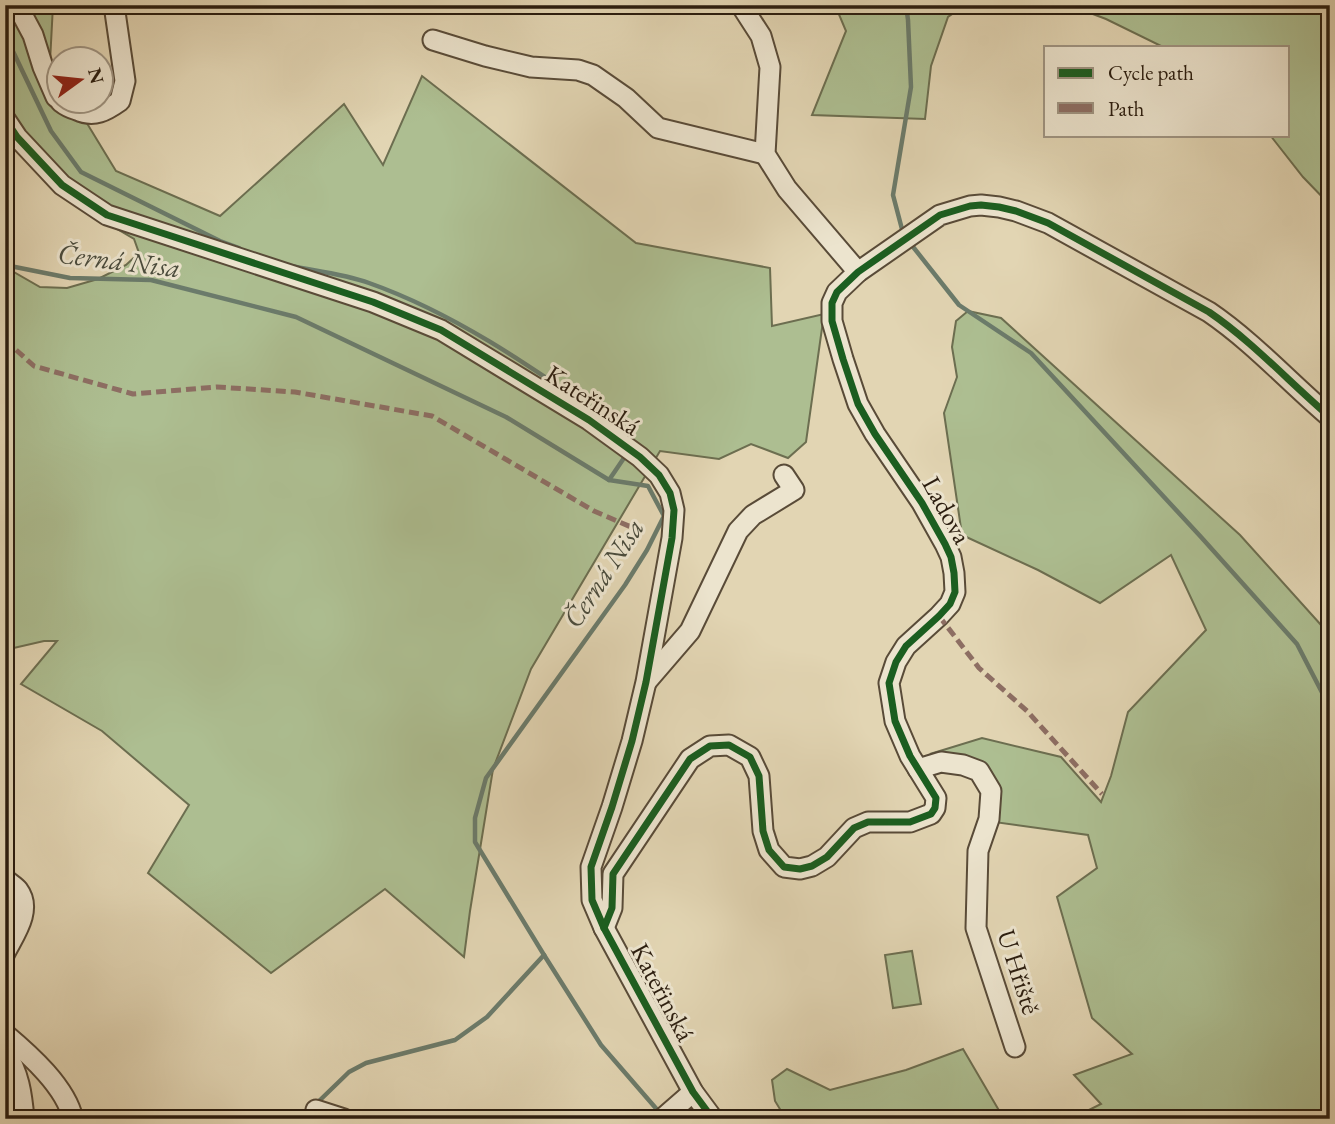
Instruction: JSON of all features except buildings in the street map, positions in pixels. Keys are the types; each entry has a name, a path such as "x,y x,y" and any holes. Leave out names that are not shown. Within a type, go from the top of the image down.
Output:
{"street":[{"path":"17,5 33,35 46,74"},
{"path":"114,5 125,81 120,101 116,104"},
{"path":"741,5 761,36 771,67 765,154 787,189 858,272"},
{"path":"433,40 531,67 593,75 626,98 658,128 765,154"},
{"name":"Kateřinská","path":"5,119 62,185 107,215 373,302 441,330 589,420 640,457 659,475 670,492 674,510 672,538 646,682 632,741 591,867 592,900 604,928 693,1092 713,1119"},
{"name":"Ladova","path":"604,928 612,908 613,874 690,759 710,746 729,745 750,757 759,776 764,831 769,850 784,867 800,869 811,866 827,857 853,828 868,822 910,822 931,814 935,808 936,798 910,756 895,721 889,683 896,662 906,646 950,604 956,592 954,573 951,557 928,513 858,404 843,359 832,321 832,303 837,292 858,272 940,215 981,205 1016,211 1048,223 1209,312 1242,336 1328,413"},
{"path":"646,682 690,631 738,531 753,515 794,489 784,475"},
{"name":"U Hřiště","path":"918,769 941,762 963,765 979,771 991,791 989,819 978,851 976,928 1015,1047"},
{"path":"5,879 18,889 24,901 22,919 5,953"},
{"path":"5,1034 62,1090 74,1119"},
{"path":"5,1052 19,1080 24,1119"},
{"path":"662,1119 693,1092"},
{"path":"316,1110 344,1119"}],"green space":[{"path":"5,5 53,5 51,46 46,46 46,116 83,116 116,171 220,216 344,104 383,165 422,76 636,243 770,268 772,326 824,314 806,442 788,458 751,444 719,459 660,451 531,669 493,769 464,957 385,889 271,973 148,873 189,805 102,731 21,684 57,641 44,641 5,650 5,267 40,287 67,288 98,279 126,265 139,253 134,239 78,206 5,134"},
{"path":"835,5 965,5 948,17 931,66 925,119 812,115 846,31"},
{"path":"1069,5 1330,5 1330,205 1303,177 1271,136 1290,136 1290,46 1161,46 1106,19"},
{"path":"968,311 1001,318 1240,535 1330,635 1330,1119 1071,1119 1101,1104 1074,1075 1132,1054 1092,1018 1057,897 1097,868 1088,835 994,822 997,791 991,771 973,762 930,754 982,738 1061,757 1101,802 1111,776 1128,712 1206,630 1171,555 1100,603 1038,570 962,535 944,413 957,377 952,347 956,321"},
{"path":"912,951 921,1004 893,1008 885,955"},
{"path":"963,1049 1004,1119 786,1119 775,1101 772,1080 787,1069 830,1090 906,1070"}],"waterway":[{"path":"903,233 893,195 911,87 906,5"},
{"path":"5,43 9,43 51,131 81,172 239,248"},
{"path":"910,243 959,305 1031,353 1201,537 1297,644 1329,706"},
{"name":"Černá Nisa","path":"5,265 70,278 151,280 296,317 506,417 609,480 648,486 664,516 625,585 486,778 475,818 475,842 601,1045 660,1113"},
{"path":"291,266 360,280 439,313 537,372 631,436 633,444"},
{"path":"609,480 626,455"},
{"path":"317,1103 349,1072 366,1063 455,1040 487,1017 544,955"},
{"path":"301,1119 311,1110"}],"marked path":[{"path":"5,340 34,366 133,394 217,387 295,392 432,416 594,511 631,527"},
{"path":"939,616 979,668 1027,711 1102,794"}],"cycle path":[{"path":"5,119 17,137 62,185 107,215 373,302 441,330 589,420 640,457 659,475 670,493 674,510 672,538 646,682 632,741 591,867 592,900 604,928 693,1092 713,1119"},
{"path":"604,928 612,908 613,874 690,759 710,746 729,745 750,757 759,776 763,831 769,850 784,867 800,869 812,866 827,857 854,828 868,822 910,822 931,814 935,808 936,798 910,756 895,721 889,683 896,662 906,646 950,604 955,592 954,573 951,557 922,503 858,404 843,359 832,321 832,303 837,292 858,272 940,215 981,205 1016,211 1048,223 1209,312 1256,349 1330,417"}]}
